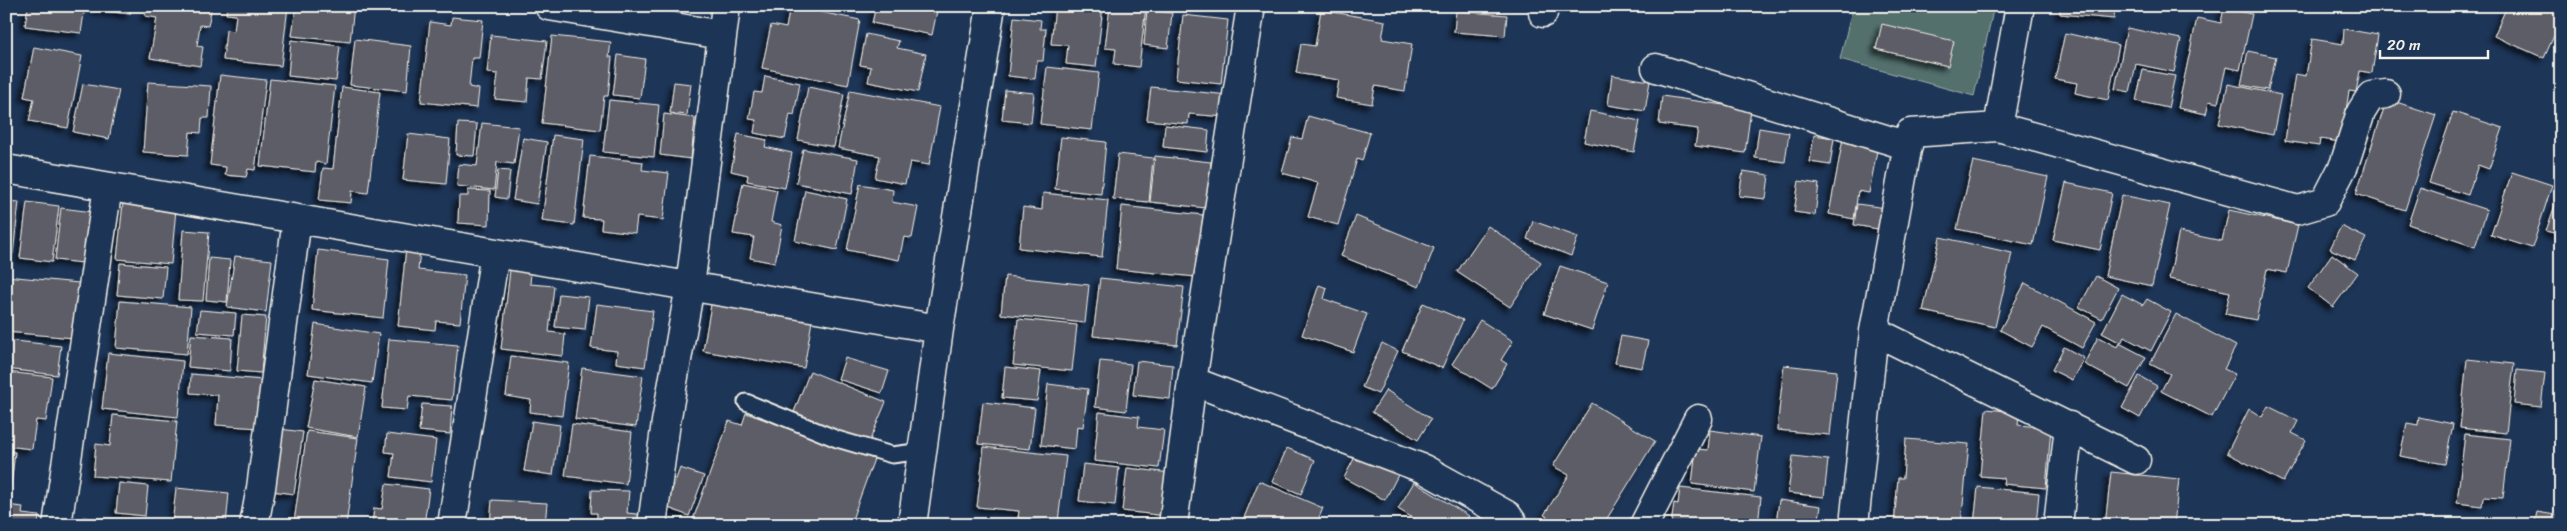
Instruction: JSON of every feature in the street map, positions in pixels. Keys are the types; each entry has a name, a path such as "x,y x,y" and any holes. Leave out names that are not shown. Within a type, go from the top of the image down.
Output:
{"street":[{"path":"549,6 722,35"},
{"path":"652,525 666,422 690,286 726,6"},
{"path":"912,525 939,329 991,6"},
{"path":"1173,525 1192,381 1251,6"},
{"path":"1998,127 2020,6"},
{"path":"1656,68 1908,146"},
{"path":"1854,525 1874,331 1910,133 1998,127 2298,210 2325,202 2344,165 2361,112 2371,96 2386,94"},
{"path":"6,170 939,329"},
{"path":"57,525 108,187"},
{"path":"254,525 263,478 297,219"},
{"path":"452,525 495,253"},
{"path":"1874,331 2136,460"},
{"path":"1192,381 1424,469 1507,515 1514,525"},
{"path":"1644,525 1698,419"},
{"path":"2058,525 2069,426"}],"lane":[{"path":"746,402 837,439 882,452 892,454 923,451"}],"green space":[{"path":"1853,6 1994,6 1974,96 1840,59"}],"building":[{"path":"28,6 85,6 81,33 25,26"},
{"path":"96,6 131,6 130,14 96,10"},
{"path":"147,6 212,6 208,26 200,25 197,46 203,47 200,66 150,58 157,18 145,16"},
{"path":"227,6 288,6 281,66 223,60 226,30 234,31 236,15 226,14"},
{"path":"296,6 354,6 350,42 292,36"},
{"path":"790,6 860,20 848,85 762,68 771,25 786,28"},
{"path":"876,6 938,6 932,35 872,23"},
{"path":"1055,6 1103,6 1096,67 1066,64 1068,45 1051,44"},
{"path":"1110,6 1146,6 1139,67 1114,64 1116,49 1105,48"},
{"path":"1472,6 1508,6 1507,9"},
{"path":"2060,6 2115,6 2114,19 2060,14"},
{"path":"2507,6 2561,6 2561,20 2544,58 2494,36"},
{"path":"2224,8 2252,14 2240,70 2226,67 2218,103 2209,101 2206,114 2178,108 2197,18 2221,23"},
{"path":"1147,10 1172,13 1168,48 1144,45"},
{"path":"1321,10 1385,21 1382,39 1412,44 1405,91 1375,86 1372,104 1336,98 1339,80 1296,73 1301,44 1315,46"},
{"path":"1456,11 1507,15 1505,36 1454,32"},
{"path":"1183,15 1228,20 1221,84 1176,79"},
{"path":"452,17 483,20 479,58 472,58 469,87 479,89 477,108 421,102 430,22 451,25"},
{"path":"1014,17 1041,20 1040,29 1046,29 1043,61 1037,61 1035,79 1008,76"},
{"path":"1882,24 1954,41 1948,66 1876,49"},
{"path":"2127,28 2181,39 2174,72 2136,64 2130,92 2115,89"},
{"path":"2344,29 2378,35 2372,73 2360,71 2356,92 2349,91 2341,142 2320,139 2319,146 2285,141 2295,74 2306,76 2312,39 2343,44"},
{"path":"2065,33 2119,45 2108,100 2075,93 2077,83 2055,79"},
{"path":"866,34 899,41 897,48 926,54 918,92 868,82 871,67 860,65"},
{"path":"491,35 547,41 542,79 529,78 527,102 495,99 498,74 487,73"},
{"path":"552,36 611,42 609,57 612,57 608,96 604,96 600,130 542,123"},
{"path":"355,39 411,46 407,91 350,85"},
{"path":"291,40 340,46 336,81 288,76"},
{"path":"34,47 82,56 68,128 29,121 34,99 24,97"},
{"path":"2248,51 2276,57 2268,90 2241,85"},
{"path":"618,55 645,59 640,98 613,95"},
{"path":"1047,67 1099,73 1092,130 1040,124"},
{"path":"2143,70 2175,76 2168,108 2136,101"},
{"path":"220,75 266,80 255,170 248,169 246,177 225,175 226,167 210,165"},
{"path":"1612,75 1650,81 1645,111 1608,105"},
{"path":"765,76 800,83 794,115 790,114 785,139 754,133 756,120 749,119 754,92 762,93"},
{"path":"270,79 335,86 326,164 316,162 315,172 260,166"},
{"path":"148,82 211,86 209,118 202,118 201,133 190,132 188,155 143,152"},
{"path":"674,82 691,84 687,115 670,113"},
{"path":"83,84 119,90 109,139 73,132"},
{"path":"2228,84 2281,95 2273,135 2219,124"},
{"path":"342,87 380,92 368,193 352,191 351,203 319,200 323,168 333,169"},
{"path":"808,87 844,94 834,147 798,140"},
{"path":"1151,87 1228,95 1225,117 1189,114 1188,124 1147,120"},
{"path":"850,90 940,107 929,165 910,162 905,184 875,178 880,156 838,148"},
{"path":"1005,90 1034,93 1031,123 1002,120"},
{"path":"1662,96 1751,109 1745,153 1695,146 1698,129 1659,124"},
{"path":"2387,99 2436,115 2405,210 2356,194"},
{"path":"609,100 659,105 654,157 603,152"},
{"path":"1590,111 1640,121 1634,152 1584,142"},
{"path":"2453,112 2503,128 2489,169 2478,165 2468,195 2429,183"},
{"path":"664,114 695,118 691,159 660,155"},
{"path":"1308,116 1370,133 1362,161 1357,159 1338,225 1308,217 1318,183 1282,173 1292,137 1302,139"},
{"path":"458,123 477,124 474,156 456,155"},
{"path":"482,123 519,127 514,164 497,162 494,190 457,186 459,164 477,166"},
{"path":"1165,125 1209,130 1207,152 1163,147"},
{"path":"1759,128 1789,133 1785,162 1755,158"},
{"path":"1844,133 1879,140 1869,193 1858,191 1854,219 1829,214"},
{"path":"408,134 450,139 446,184 403,180"},
{"path":"738,134 767,140 765,147 792,153 785,188 747,181 748,175 731,171"},
{"path":"553,135 584,139 574,225 542,221"},
{"path":"1814,135 1834,138 1830,165 1810,162"},
{"path":"1061,137 1106,142 1101,194 1055,189"},
{"path":"523,138 547,142 537,204 513,200"},
{"path":"803,149 858,159 852,194 796,183"},
{"path":"1118,154 1153,158 1149,202 1113,199"},
{"path":"590,156 643,162 642,170 669,173 663,220 637,217 635,233 601,229 602,219 583,218"},
{"path":"1155,156 1211,162 1206,208 1150,202"},
{"path":"1973,161 2048,177 2033,245 1957,229"},
{"path":"498,170 510,171 507,199 495,197"},
{"path":"1743,171 1769,175 1766,199 1739,196"},
{"path":"2512,172 2552,185 2532,248 2491,235"},
{"path":"1799,181 1819,184 1815,215 1794,212"},
{"path":"743,183 777,190 771,222 782,225 775,263 750,258 754,237 733,234"},
{"path":"2066,183 2112,193 2100,250 2053,240"},
{"path":"860,184 893,190 892,202 918,207 912,238 904,237 899,260 847,250"},
{"path":"2420,188 2487,210 2475,247 2408,224"},
{"path":"468,190 490,191 489,225 458,223 459,196 468,196"},
{"path":"805,190 847,199 837,250 795,241"},
{"path":"2561,191 2561,235 2546,231"},
{"path":"1043,193 1108,200 1102,257 1019,248 1023,207 1042,210"},
{"path":"2122,195 2170,205 2152,286 2105,276"},
{"path":"6,201 19,202 13,254 9,254 7,265"},
{"path":"27,202 59,206 52,262 20,258"},
{"path":"123,203 176,209 171,264 117,259"},
{"path":"1857,204 1894,209 1890,231 1854,225"},
{"path":"1122,206 1203,215 1196,277 1116,269"},
{"path":"61,208 93,212 90,240 85,239 83,263 55,260"},
{"path":"2229,210 2298,225 2287,273 2267,269 2256,320 2225,314 2230,292 2169,279 2179,232 2222,241"},
{"path":"1356,216 1434,248 1419,287 1341,256"},
{"path":"1533,221 1578,237 1571,256 1527,239"},
{"path":"1488,226 1541,262 1510,307 1457,272"},
{"path":"2341,226 2366,238 2355,260 2330,249"},
{"path":"183,230 209,232 203,301 178,300"},
{"path":"1940,237 2012,253 1995,327 1923,311"},
{"path":"406,248 420,250 418,270 465,275 460,323 436,321 435,330 398,326"},
{"path":"318,250 389,259 383,318 312,310"},
{"path":"2332,254 2358,273 2333,307 2308,288"},
{"path":"235,256 272,260 266,312 227,307"},
{"path":"209,258 230,260 227,302 206,300"},
{"path":"120,263 166,267 163,299 117,295"},
{"path":"1560,266 1608,282 1592,330 1544,314"},
{"path":"510,270 531,273 530,284 554,286 549,332 565,334 563,356 501,349"},
{"path":"6,276 79,283 74,338 6,332"},
{"path":"1005,276 1089,285 1085,323 1001,314"},
{"path":"2096,276 2118,288 2102,319 2079,307"},
{"path":"1100,278 1184,287 1177,345 1093,336"},
{"path":"2025,283 2096,322 2082,348 2043,327 2032,347 2000,330"},
{"path":"1319,285 1327,288 1324,299 1367,314 1353,352 1302,335"},
{"path":"559,294 589,297 585,330 555,327"},
{"path":"2122,294 2143,305 2147,299 2171,312 2151,351 2124,337 2121,343 2102,333"},
{"path":"712,299 813,315 804,368 703,351"},
{"path":"120,301 191,307 187,354 116,348"},
{"path":"1423,303 1463,320 1442,368 1402,351"},
{"path":"597,304 653,311 645,367 616,363 617,351 591,348"},
{"path":"200,310 236,313 234,335 197,332"},
{"path":"2176,314 2236,346 2224,369 2235,374 2212,417 2161,391 2170,374 2150,364"},
{"path":"242,315 266,317 261,373 237,371"},
{"path":"1018,319 1077,325 1072,371 1013,365"},
{"path":"1480,320 1513,341 1501,360 1507,364 1492,389 1452,364"},
{"path":"315,324 379,334 372,383 308,374"},
{"path":"191,335 232,338 230,371 188,367"},
{"path":"1621,336 1648,341 1642,368 1615,363"},
{"path":"2098,337 2117,347 2119,343 2146,357 2129,388 2084,364"},
{"path":"389,339 458,345 452,400 409,396 407,410 382,408"},
{"path":"6,340 61,346 57,375 6,369"},
{"path":"1382,343 1398,351 1378,394 1362,387"},
{"path":"2064,347 2084,358 2072,380 2052,370"},
{"path":"108,353 183,361 178,417 102,409"},
{"path":"511,356 569,363 562,416 530,412 531,400 506,396"},
{"path":"845,358 889,371 882,393 838,379"},
{"path":"2467,359 2514,364 2506,433 2460,428"},
{"path":"1100,361 1131,364 1126,411 1095,407"},
{"path":"1137,361 1173,365 1170,399 1133,395"},
{"path":"1784,365 1837,371 1830,435 1777,430"},
{"path":"1005,367 1041,371 1037,401 1002,398"},
{"path":"582,368 643,376 636,427 575,419"},
{"path":"2517,370 2545,373 2541,407 2514,404"},
{"path":"810,371 886,402 867,447 792,417"},
{"path":"6,372 52,377 46,421 36,420 32,449 6,446"},
{"path":"191,374 263,380 259,428 216,425 218,395 190,393"},
{"path":"2139,376 2157,386 2140,418 2122,408"},
{"path":"315,379 366,387 358,437 306,428"},
{"path":"1048,384 1088,389 1083,427 1077,426 1075,449 1041,445"},
{"path":"1386,390 1431,419 1418,440 1372,412"},
{"path":"983,402 1035,408 1030,449 978,444"},
{"path":"1592,403 1655,441 1603,525 1595,525 1589,521 1587,525 1561,525 1544,515 1569,475 1553,466"},
{"path":"422,404 452,406 450,434 419,431"},
{"path":"2268,406 2298,421 2292,433 2306,440 2283,482 2227,453 2249,409 2262,417"},
{"path":"1986,409 2019,412 2018,425 2051,428 2046,488 2003,484 2004,478 1980,476"},
{"path":"1099,412 1139,417 1138,427 1164,430 1159,468 1094,461"},
{"path":"746,413 874,459 850,525 691,525 729,421 742,425"},
{"path":"113,415 177,421 171,482 93,476 96,444 110,446"},
{"path":"2419,417 2453,424 2445,464 2400,456 2407,423 2418,425"},
{"path":"532,421 560,425 553,475 524,471"},
{"path":"572,424 632,432 626,484 565,476"},
{"path":"280,429 303,432 294,494 272,491"},
{"path":"1710,430 1761,437 1754,492 1692,484 1696,449 1708,450"},
{"path":"307,431 358,438 346,525 294,522"},
{"path":"387,434 436,440 431,482 391,477 394,453 385,452"},
{"path":"2465,434 2510,439 2503,498 2483,497 2482,506 2457,503"},
{"path":"1906,439 1969,444 1961,525 1894,525 1898,478 1903,478"},
{"path":"984,447 1066,456 1058,522 1018,518 1019,511 977,507"},
{"path":"1287,448 1315,460 1301,494 1272,482"},
{"path":"6,451 15,452 9,503 6,503"},
{"path":"1357,453 1398,475 1385,500 1344,478"},
{"path":"1793,456 1828,460 1824,497 1788,493"},
{"path":"1083,464 1119,468 1115,505 1079,501"},
{"path":"680,468 704,476 689,516 666,507"},
{"path":"1127,468 1171,473 1167,516 1122,511"},
{"path":"2111,472 2179,479 2174,525 2105,525"},
{"path":"1259,481 1323,508 1316,525 1241,525"},
{"path":"1414,482 1469,516 1463,525 1424,525 1398,509"},
{"path":"119,483 148,486 145,516 116,513"},
{"path":"386,484 429,489 424,525 372,525 374,508 382,509"},
{"path":"1978,487 2039,493 2036,525 1974,525"},
{"path":"176,488 229,493 226,525 172,525"},
{"path":"1680,488 1761,497 1758,525 1671,525 1674,503 1678,504"},
{"path":"592,490 629,491 627,513 646,515 645,525 597,525 597,513 591,513"},
{"path":"492,500 547,503 545,525 490,525"},
{"path":"1779,500 1821,506 1818,525 1776,525"},
{"path":"6,505 23,507 22,514 39,516 38,525 6,525"},
{"path":"2537,512 2561,516 2561,525 2534,525"},
{"path":"83,517 136,522 136,525 82,525"},
{"path":"990,520 1029,525 989,525"}]}
